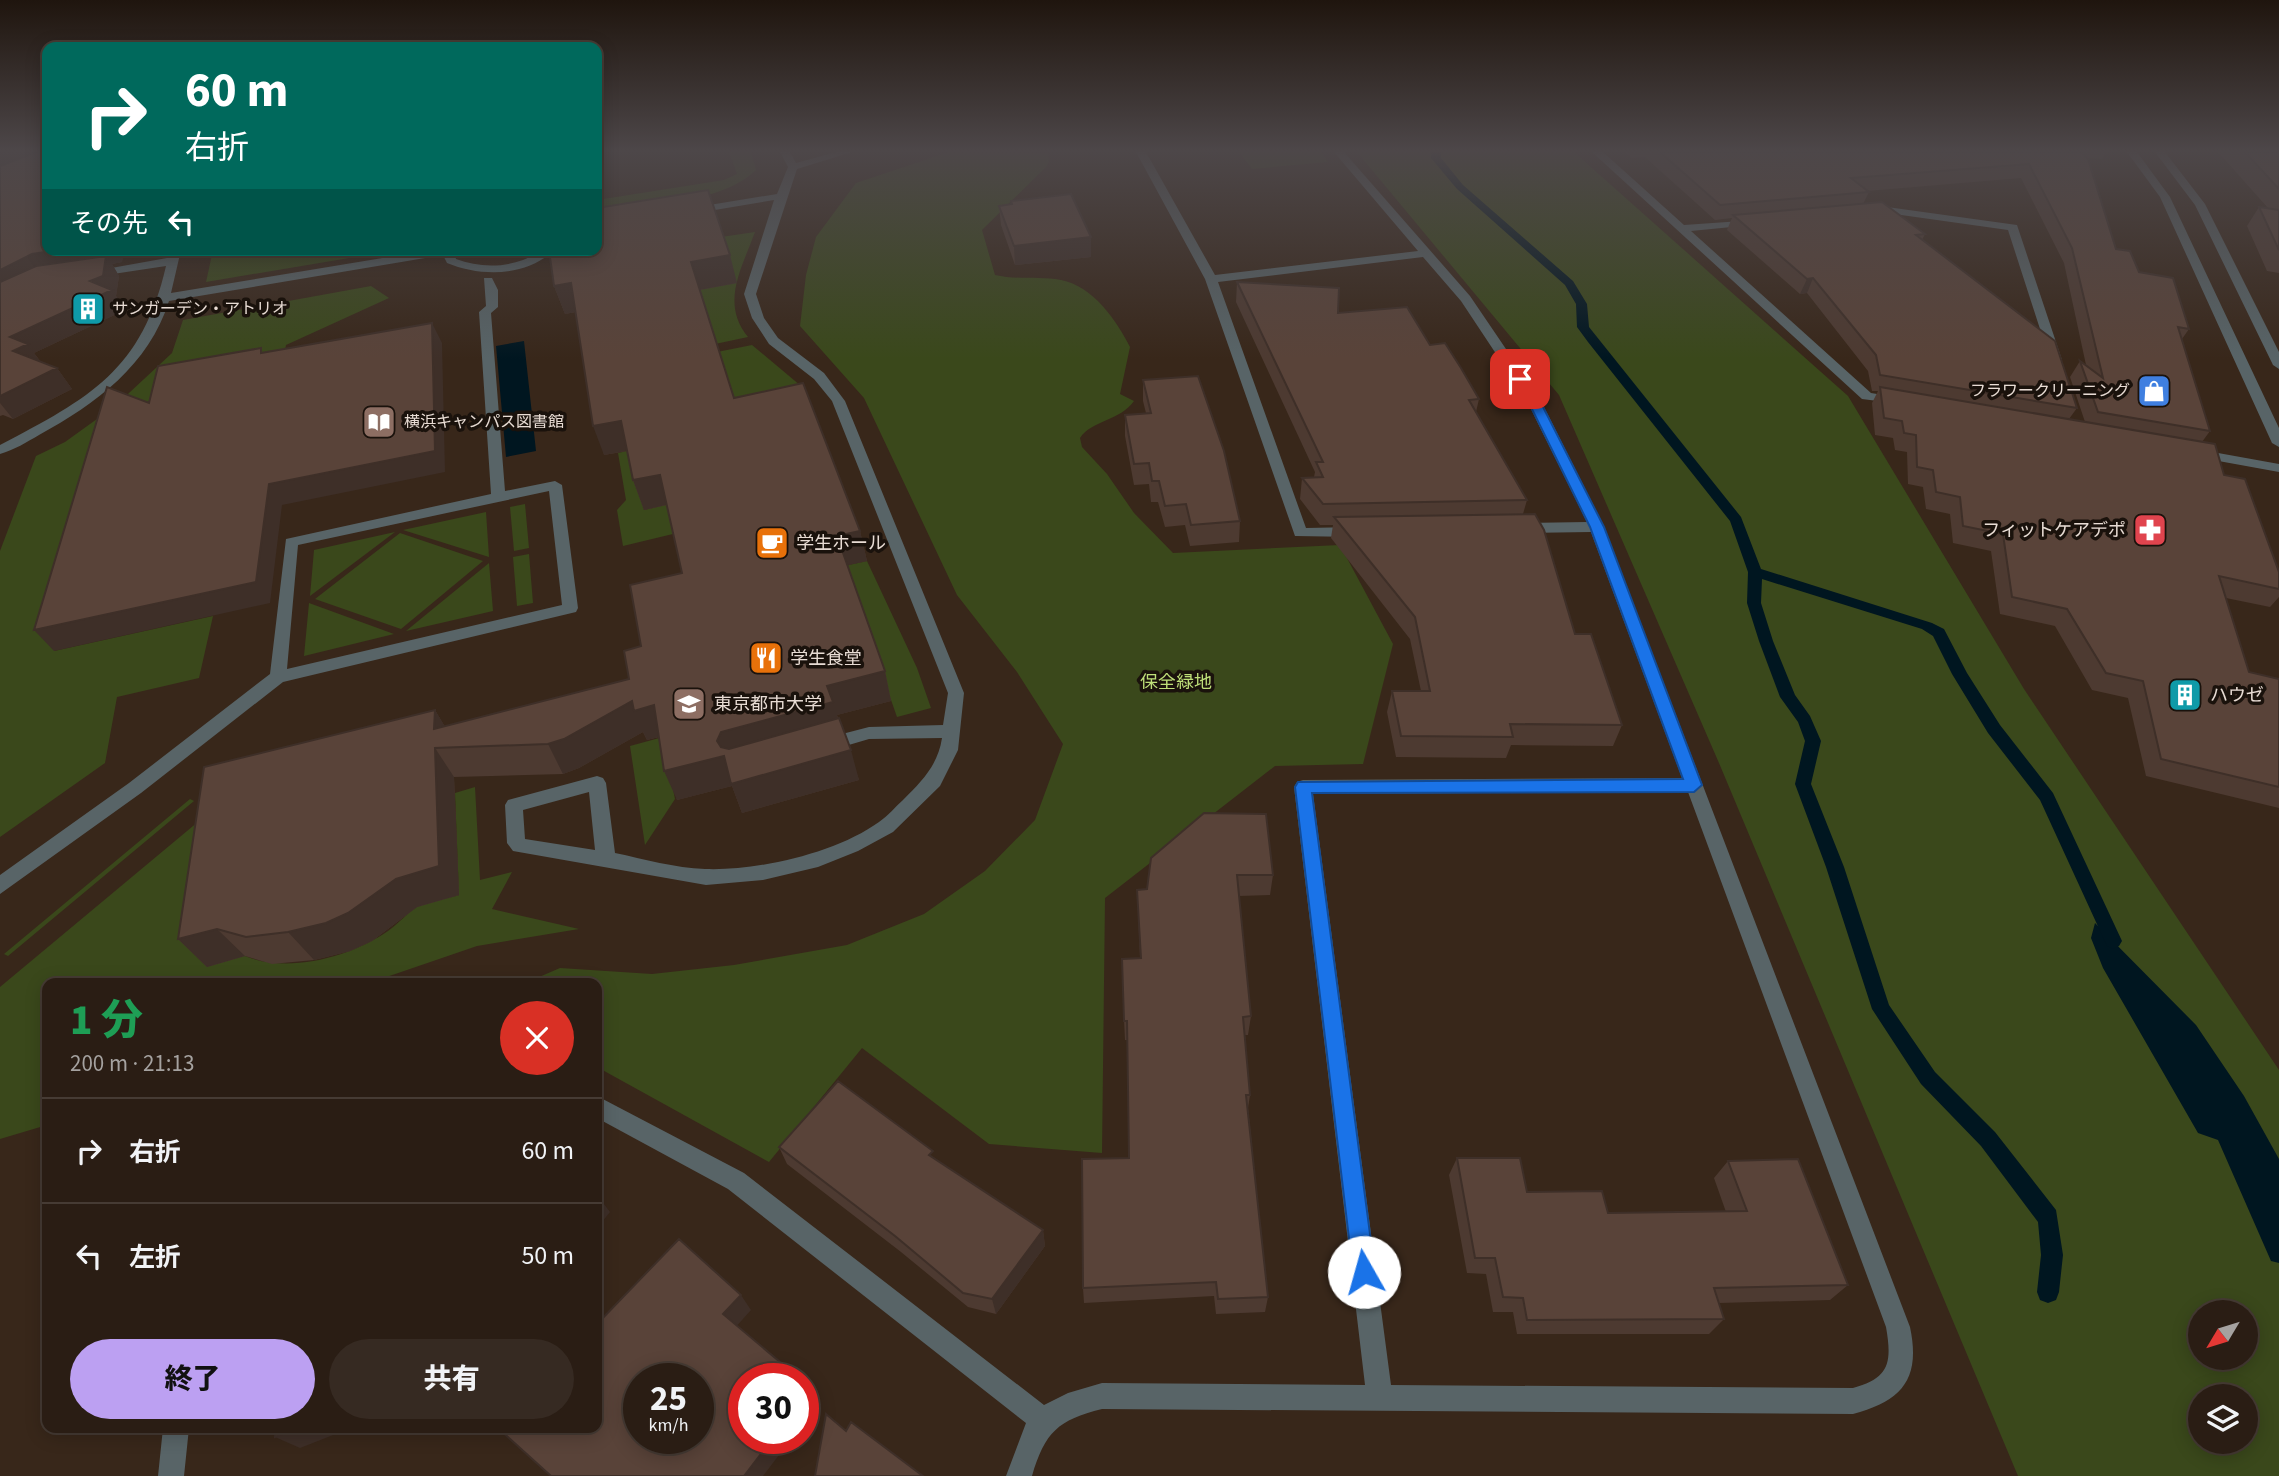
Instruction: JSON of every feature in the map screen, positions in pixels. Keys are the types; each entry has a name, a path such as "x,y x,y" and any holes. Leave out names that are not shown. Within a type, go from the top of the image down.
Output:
{"street":[{"path":"606,859 597,783 514,805 517,845 706,877 763,872 818,859 886,827 934,781 949,750 957,693 838,401 819,376 773,341 758,318 750,294 773,221"},
{"path":"1179,221 1211,279 1300,533 1370,531"},
{"path":"1019,1476 1026,1448 1043,1420 1069,1404 1102,1396 1853,1401 1870,1398 1897,1379 1903,1348 1898,1327 1597,527 1533,399 1466,299 1399,221"},
{"path":"1676,221 1867,396 1907,403"},
{"path":"1684,228 1757,221"},
{"path":"1968,221 2014,227 2059,369"},
{"path":"2176,221 2279,443"},
{"path":"2208,221 2279,365"},
{"path":"1211,279 1427,253"},
{"path":"85,275 170,256"},
{"path":"0,450 89,398 132,362 152,330 174,256"},
{"path":"163,298 419,256"},
{"path":"450,256 451,261 464,268 481,270 522,264 537,256"},
{"path":"488,280 492,290 492,307 485,312 498,497"},
{"path":"2186,452 2279,468"},
{"path":"0,886 135,788 278,677 570,608 555,485 291,541 278,677"},
{"path":"1510,528 1597,527"},
{"path":"804,751 869,733 953,731"},
{"path":"1380,1398 1303,787 1694,785"},
{"path":"602,1109 736,1181 1043,1420"},
{"path":"171,1476 175,1433"}],"green space":[{"name":"保全緑地","path":"828,221 991,221 982,230 995,275 1061,280 1083,289 1103,306 1130,347 1120,394 1134,401 1121,413 1092,427 1080,438 1082,447 1107,474 1134,513 1173,553 1340,545 1393,644 1363,764 1275,766 1105,898 1102,1153 989,1144 862,1048 769,1162 602,1070 602,978 537,978 560,968 652,974 734,965 847,945 924,914 985,871 1035,820 1063,744 1017,672 957,595 864,398 800,326 806,275 816,237"},
{"path":"1414,221 1651,221 1848,396 2024,689 2279,1070 2279,1476 2018,1476 1719,763 1559,395"},
{"path":"755,232 740,272 734,298 735,311 748,337 715,344 699,290 721,237"},
{"path":"212,256 361,256 206,282"},
{"path":"371,286 389,298 286,345 282,366 54,651 213,616 199,678 117,697 105,763 0,837 0,551 36,456 65,442 115,406 172,353 183,320"},
{"path":"752,345 801,386 734,425 717,352"},
{"path":"631,450 644,510 670,504 677,533 623,546 617,510 626,500 618,453"},
{"path":"525,504 529,548 514,551 510,507"},
{"path":"486,512 489,557 403,530"},
{"path":"395,532 310,596 314,550"},
{"path":"400,533 483,561 401,629 315,599"},
{"path":"529,554 533,603 517,606 513,557"},
{"path":"867,561 917,668 931,708 897,717 844,566"},
{"path":"489,563 493,611 406,631"},
{"path":"309,603 394,634 304,656"},
{"path":"663,737 675,799 645,845 630,746"},
{"path":"475,787 480,880 512,872 492,909 579,929 477,946 384,978 42,978 42,1126 0,1139 0,987 229,796 245,956 262,961 300,963 338,955 356,948 388,931 417,907 459,895 455,793"},
{"path":"190,799 194,801 8,956 4,954"}],"water":[{"path":"524,341 536,451 506,457 496,346"},
{"path":"2095,923 2196,1025 2244,1096 2279,1159 2279,1263 2271,1261 2218,1140 2198,1133 2103,968 2091,938"}],"building":[{"path":"0,221 42,221 42,253 32,254 0,270"},
{"path":"602,221 718,221 730,255 691,262 734,398 803,383 860,531 837,536 885,671 827,686 833,702 721,732 717,741 721,747 729,749 839,718 851,750 731,784 724,756 664,771 654,705 634,711 632,701 564,739 548,744 435,748 439,866 396,879 348,913 326,923 288,932 246,937 217,929 178,939 204,767 435,710 434,729 629,679 624,651 641,646 630,585 682,573 660,475 633,480 621,421 593,426 571,283 554,286 550,256 602,256"},
{"path":"1005,221 1084,221 1091,237 1014,246"},
{"path":"1740,221 1907,221 1925,234 1916,235 2055,341 2077,408 1880,375 1876,355 1813,278 1807,279"},
{"path":"2058,221 2107,221 2116,249 2130,251 2139,272 2173,278 2189,329 2178,327 2210,431 2098,412 2080,361 2103,378 2072,248"},
{"path":"2265,221 2279,221 2279,250"},
{"path":"106,256 103,276 90,281 112,290 10,337 28,344 13,351 57,368 0,396 0,282 36,266"},
{"path":"1237,282 1339,288 1338,313 1407,307 1430,345 1445,343 1461,368 1479,399 1469,400 1527,500 1323,504 1302,478 1323,477 1316,462 1323,462"},
{"path":"432,323 435,451 269,484 256,582 34,630 107,387 149,403 158,366 261,348 261,353"},
{"path":"1198,376 1224,451 1240,521 1191,525 1186,504 1165,506 1159,481 1152,481 1149,463 1134,464 1125,415 1151,413 1143,380"},
{"path":"1880,387 2215,444 2224,475 2245,479 2279,572 2279,589 2219,576 2249,672 2279,679 2279,787 2161,759 2143,681 2106,673 2067,609 2012,597 2003,534 1963,526 1960,497 1936,492 1933,470 1917,467 1916,435 1904,433 1902,421 1884,418"},
{"path":"1535,514 1544,530 1575,634 1591,634 1622,725 1510,724 1513,737 1401,736 1392,691 1430,691 1415,617 1334,517"},
{"path":"1204,813 1266,814 1273,875 1237,875 1251,1016 1243,1017 1250,1095 1246,1095 1268,1297 1218,1299 1216,1282 1083,1288 1082,1159 1129,1158 1127,1021 1124,1021 1122,959 1141,958 1137,890 1147,889 1151,858"},
{"path":"838,1081 933,1151 929,1155 1043,1230 992,1299 963,1293 895,1236 779,1147"},
{"path":"1457,1158 1520,1158 1527,1192 1602,1191 1608,1213 1747,1211 1728,1161 1798,1159 1848,1285 1714,1288 1724,1319 1527,1320 1523,1298 1503,1297 1495,1258 1475,1258"},
{"path":"679,1239 741,1295 723,1314 780,1362 728,1363 728,1454 761,1454 744,1476 551,1476 504,1433 602,1433 602,1319"},
{"path":"826,1414 846,1431 851,1422 923,1476 815,1476"}],"waterway":[{"path":"1498,221 1569,283 1581,304 1584,314 1583,327 1592,340 1736,520 1755,572"},
{"path":"1755,572 1927,626 1939,633 1960,674 1994,729 2047,797 2113,941"},
{"path":"1755,572 1754,603 1766,641 1788,697 1805,720 1813,741 1803,784 1835,867 1881,1009 1928,1078 1988,1139 2048,1218 2052,1255 2048,1292"}],"place":[{"name":"サンガーデン・アトリオ","path":"88,309"},
{"name":"フラワークリーニング","path":"2154,391"},
{"name":"横浜キャンパス図書館","path":"379,422"},
{"name":"フィットケアデポ","path":"2150,530"},
{"name":"学生ホール","path":"772,543"},
{"name":"学生食堂","path":"766,658"},
{"name":"ハウゼ","path":"2185,695"},
{"name":"東京都市大学","path":"689,704"}],"route":[{"path":"1364,1272 1303,787 1694,785 1597,527 1533,399 1520,379"}]}
